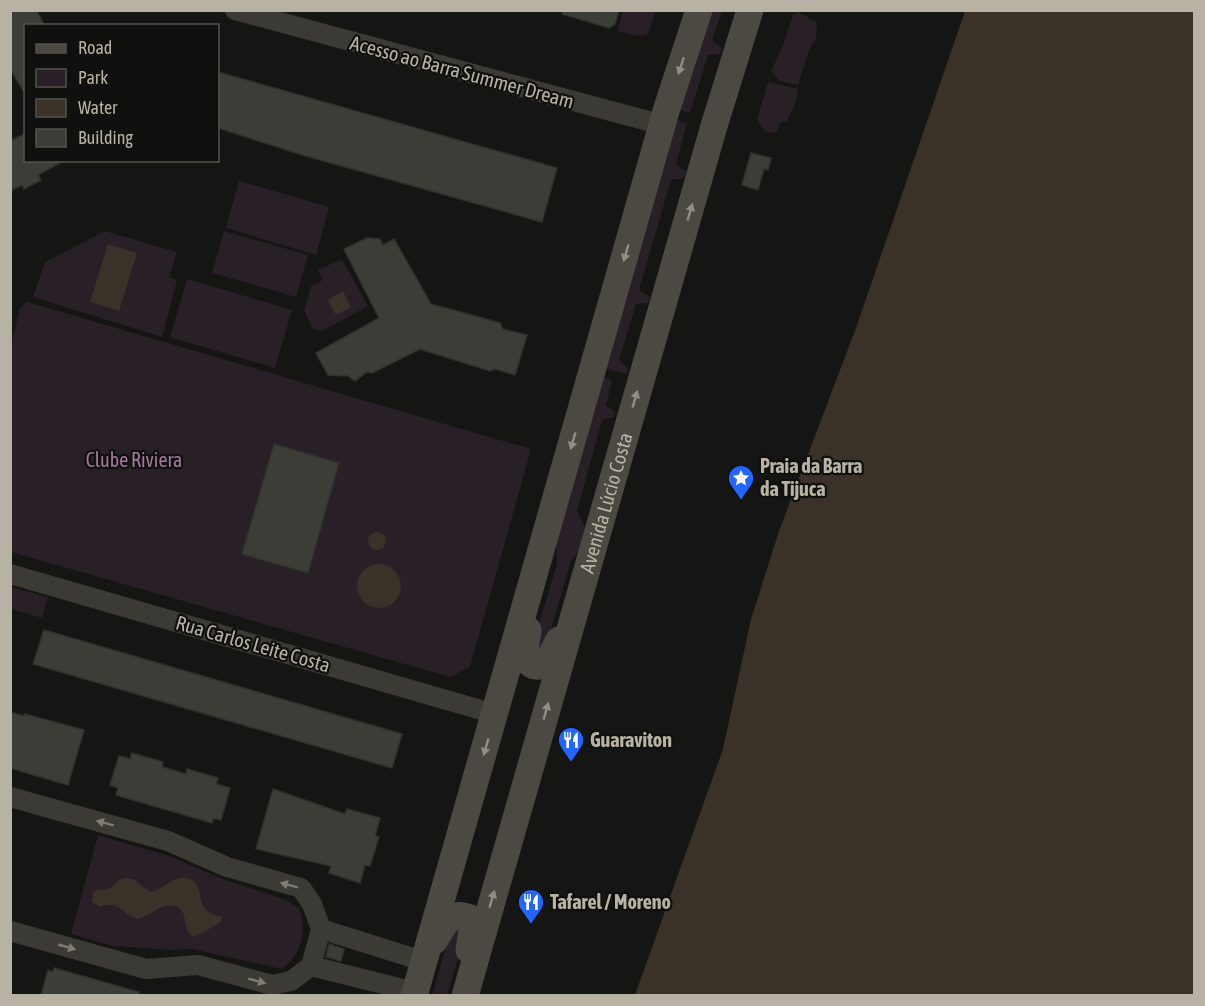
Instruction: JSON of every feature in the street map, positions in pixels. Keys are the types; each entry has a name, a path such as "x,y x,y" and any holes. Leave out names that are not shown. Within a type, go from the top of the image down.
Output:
{"main road":[{"path":"414,994 663,125 699,10"},
{"name":"Avenida Lúcio Costa","path":"463,996 711,137 750,10"},
{"path":"536,570 524,657 530,666 537,668 546,665 578,596"},
{"path":"425,957 448,920 454,915 470,918 472,925 463,996"}],"street":[{"name":"Acesso ao Barra Summer Dream","path":"236,10 261,14 663,125"},
{"name":"Rua Carlos Leite Costa","path":"10,574 495,714"},
{"path":"10,796 168,841 226,867 301,888 312,903 321,929 311,966 291,981 272,985 198,965 146,969 10,931"},
{"path":"321,929 375,946 425,957"},
{"path":"367,979 375,946"},
{"path":"311,966 367,979 414,994"}],"green space":[{"path":"623,11 656,11 648,34 638,36 617,31"},
{"path":"709,11 722,11 712,40 722,48 720,54 708,55 690,113 679,110"},
{"path":"798,12 817,22 816,39 810,48 798,85 780,81 771,71 783,46 793,15"},
{"path":"768,82 798,89 790,115 786,122 781,122 776,133 766,132 757,120"},
{"path":"676,120 687,123 676,164 686,171 684,178 671,180 639,290 650,297 648,303 636,304 619,360 628,369 627,374 606,369"},
{"path":"239,181 329,207 316,255 226,228"},
{"path":"105,231 177,252 169,277 177,280 162,337 33,297 45,262"},
{"path":"224,231 308,255 296,297 212,273"},
{"path":"342,259 368,306 322,331 313,329 304,311 311,286 323,280 318,270"},
{"path":"187,279 292,310 275,368 170,337"},
{"name":"Clube Riviera","path":"27,302 531,449 470,667 450,677 11,552 11,345 20,308"},
{"path":"603,376 612,381 606,405 615,412 614,417 602,420 577,511 587,532 581,548 571,561 544,653 531,651 557,564 556,537"},
{"path":"10,587 48,597 42,618 11,609"},
{"path":"98,835 172,857 225,880 284,899 299,908 303,925 301,942 294,956 282,969 192,949 170,950 113,946 71,934"},
{"path":"451,928 466,931 447,995 432,996"}],"water":[{"path":"965,11 1194,11 1194,995 635,995 723,749 751,619 779,531 856,328"},
{"path":"108,244 137,253 119,311 90,302"},
{"path":"343,291 351,307 336,315 328,300"},
{"path":"377,532 383,535 386,541 383,547 377,550 371,547 368,541 371,535"},
{"path":"379,564 394,571 401,586 394,601 379,608 364,601 357,586 364,571"},
{"path":"124,878 133,879 150,892 180,878 190,879 198,887 206,909 222,917 221,922 195,937 187,930 182,911 178,908 162,907 137,919 116,906 100,907 92,902 95,891 105,890"}],"building":[{"path":"10,10 36,10 44,24 24,24 24,92 10,69"},
{"path":"563,10 619,10 615,24 609,28 562,14"},
{"path":"219,72 557,168 542,222 306,156 219,128"},
{"path":"24,134 24,162 61,162 38,175 41,180 24,189 22,185 10,191 10,141"},
{"path":"751,153 771,158 768,170 764,169 758,190 742,185"},
{"path":"367,238 380,239 383,245 394,239 431,304 500,323 503,329 527,335 515,375 495,369 490,371 420,349 372,373 367,372 355,381 348,376 328,375 316,353 379,318 344,249"},
{"path":"274,444 339,463 308,573 242,554"},
{"path":"44,630 402,734 392,768 33,664"},
{"path":"10,712 84,730 68,785 10,768"},
{"path":"132,753 163,762 162,767 186,774 187,769 218,778 216,784 230,788 221,820 213,818 212,823 116,795 118,788 110,785 119,756 130,759"},
{"path":"273,789 345,814 347,809 380,818 375,836 379,837 370,866 365,865 360,883 329,873 331,866 256,849"},
{"path":"329,944 344,949 341,961 326,957"},
{"path":"54,968 139,992 139,996 41,996 48,970 53,972"}],"place":[{"name":"Praia da Barra da Tijuca","path":"741,501"},
{"name":"Guaraviton","path":"571,763"},
{"name":"Tafarel / Moreno","path":"531,925"}]}
